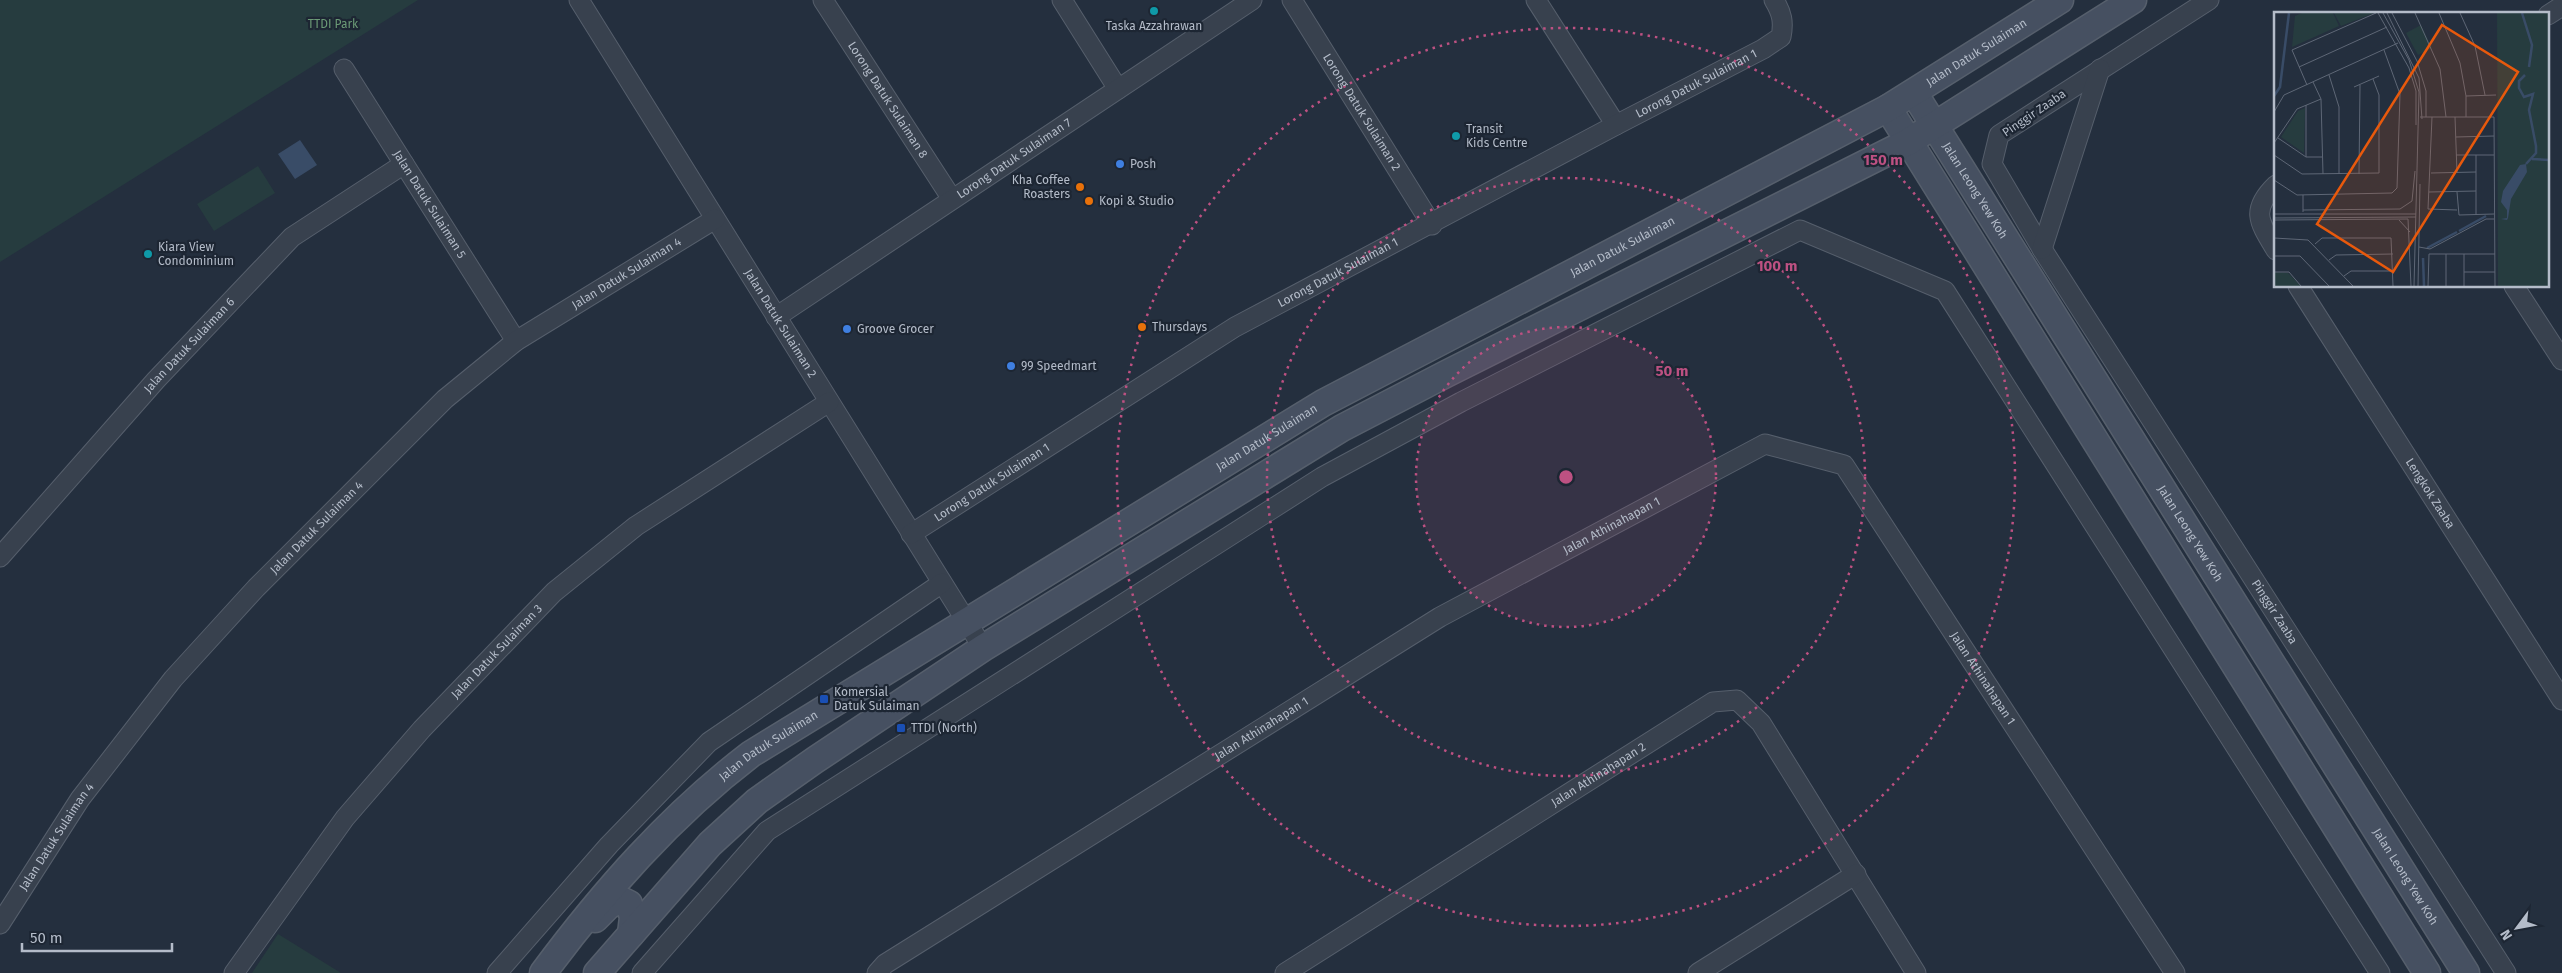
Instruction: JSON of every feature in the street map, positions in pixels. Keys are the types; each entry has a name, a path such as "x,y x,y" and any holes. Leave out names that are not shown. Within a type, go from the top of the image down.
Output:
{"main road":[{"name":"Jalan Datuk Sulaiman","path":"549,964 620,875 673,820 718,779 751,754 1322,403 1888,108 2060,0"},
{"path":"597,973 710,844 757,801 983,648 1342,428 1908,142 2132,0"},
{"name":"Jalan Leong Yew Koh","path":"1914,93 2466,973"},
{"path":"1888,108 2427,973"},
{"path":"549,964 609,905 621,900 629,904 633,917 631,934"}],"street":[{"name":"Jalan Datuk Sulaiman 2","path":"579,0 983,648"},
{"name":"Lorong Datuk Sulaiman 8","path":"822,0 952,199"},
{"path":"1062,0 1118,89"},
{"name":"Lorong Datuk Sulaiman 7","path":"776,316 1252,0"},
{"name":"Lorong Datuk Sulaiman 2","path":"1292,0 1432,225"},
{"path":"1536,0 1616,124"},
{"name":"Lorong Datuk Sulaiman 1","path":"911,534 1235,328 1432,225 1616,124 1763,50 1781,37 1783,24 1781,10 1774,0"},
{"name":"Pinggir Zaaba","path":"2209,0 1999,135 1992,164 2042,249 2506,973"},
{"name":"Jalan Datuk Sulaiman 5","path":"344,68 516,341"},
{"path":"2042,249 2100,69"},
{"name":"Jalan Datuk Sulaiman 6","path":"0,557 156,380 292,237 404,164"},
{"path":"2274,187 2262,198 2259,215 2263,230 2274,247"},
{"name":"Jalan Datuk Sulaiman 4","path":"0,924 80,799 173,679 256,588 444,399 516,341 715,219"},
{"path":"642,973 767,831 1322,477 1461,402 1800,230 1945,291 2380,973"},
{"name":"Lengkok Zaaba","path":"2299,288 2562,700"},
{"path":"2515,288 2562,360"},
{"path":"1446,374 1461,402"},
{"name":"Jalan Datuk Sulaiman 3","path":"234,973 345,818 440,709 554,592 636,526 829,402"},
{"name":"Jalan Athinahapan 1","path":"877,973 885,964 1440,617 1765,444 1844,465 2175,973"},
{"path":"497,973 609,846 709,742 942,583"},
{"name":"Jalan Athinahapan 2","path":"1285,973 1713,702 1738,700 1761,723 1916,973"},
{"path":"1698,973 1856,874"}],"green space":[{"name":"TTDI Park","path":"0,0 418,0 0,262"},
{"path":"258,166 275,193 214,231 197,204"},
{"path":"278,934 341,973 252,973"}],"water":[{"path":"300,140 317,165 295,179 278,154"}],"place":[{"name":"Taska Azzahrawan","path":"1154,11"},
{"name":"Transit Kids Centre","path":"1456,136"},
{"name":"Posh","path":"1120,164"},
{"name":"Kha Coffee Roasters","path":"1080,187"},
{"name":"Kopi & Studio","path":"1089,201"},
{"name":"Kiara View Condominium","path":"148,254"},
{"name":"Thursdays","path":"1142,327"},
{"name":"Groove Grocer","path":"847,329"},
{"name":"99 Speedmart","path":"1011,366"},
{"name":"Komersial Datuk Sulaiman","path":"824,699"},
{"name":"TTDI (North)","path":"901,728"}]}
